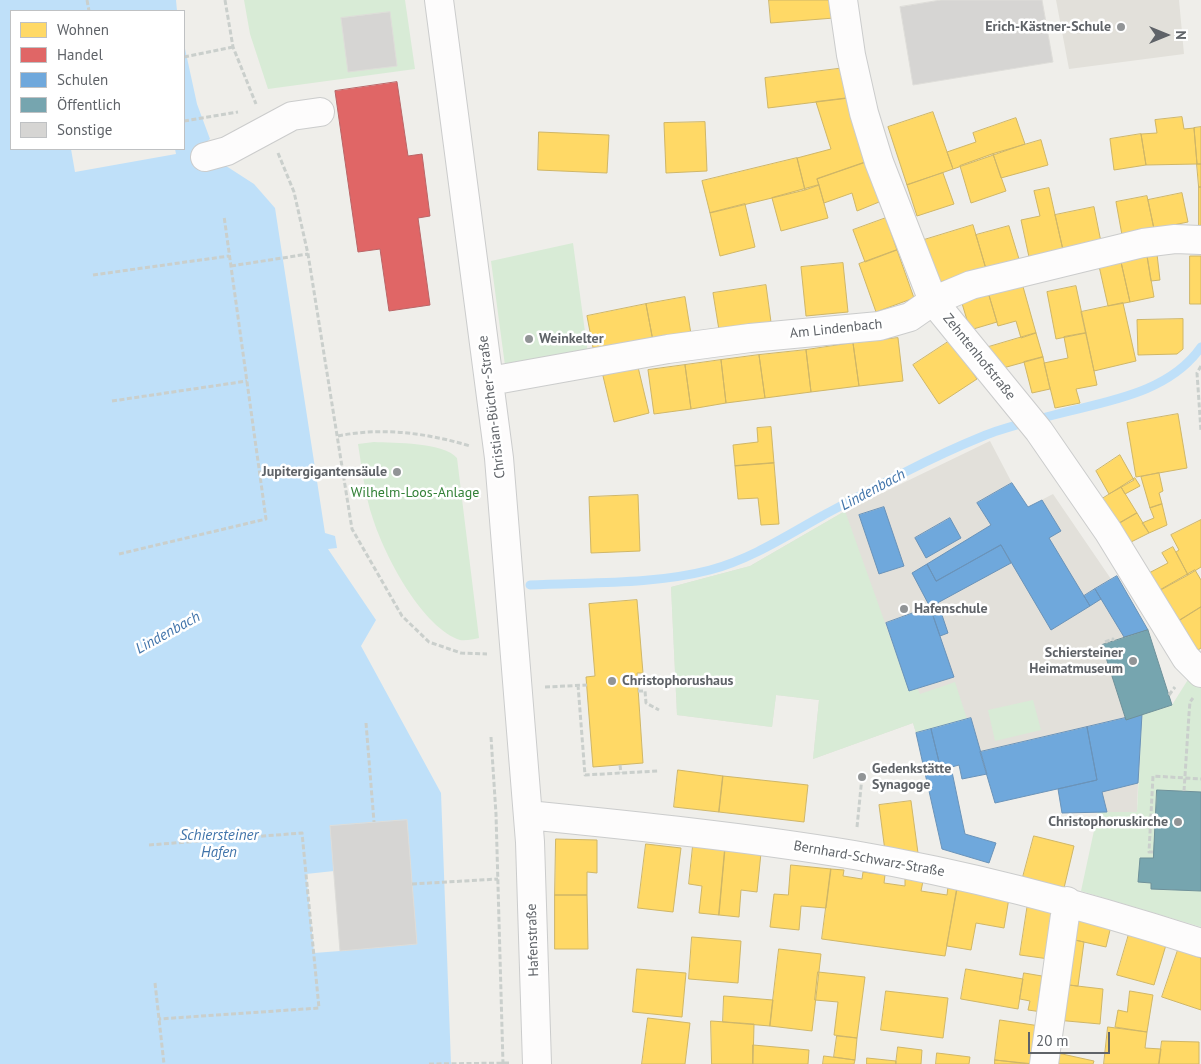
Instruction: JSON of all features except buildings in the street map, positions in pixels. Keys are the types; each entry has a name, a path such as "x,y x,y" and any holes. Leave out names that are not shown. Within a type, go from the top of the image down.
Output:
{"street":[{"name":"Christian-Bücher-Straße","path":"439,0 499,380 499,458 528,815"},
{"name":"Zehntenhofstraße","path":"843,0 851,55 879,162 933,301 1030,421 1108,531 1186,658 1201,673"},
{"path":"205,157 227,151 292,116 320,112"},
{"name":"Am Lindenbach","path":"499,380 668,350 750,338 879,326 910,317 933,301 970,286 1143,243 1175,239 1201,240"},
{"name":"Bernhard-Schwarz-Straße","path":"528,815 756,840 925,868 1067,901 1201,943"},
{"name":"Hafenstraße","path":"528,815 537,1064"},
{"path":"1044,1064 1067,901"}],"path":[{"path":"225,0 233,47 294,192 308,254 352,530 402,616 429,642 461,653 486,654"},
{"path":"185,57 233,47"},
{"path":"185,121 239,112"},
{"path":"119,554 266,520 224,216"},
{"path":"231,266 308,254"},
{"path":"93,275 229,256"},
{"path":"1201,366 1197,372 1201,431"},
{"path":"112,401 247,381"},
{"path":"338,436 365,431 406,432 453,441 499,458"},
{"path":"1105,642 1112,639 1114,641"},
{"path":"578,685 585,775 658,770"},
{"path":"518,689 587,685"},
{"path":"638,692 645,692 646,703 659,710"},
{"path":"1184,791 1190,702"},
{"path":"366,723 374,822"},
{"path":"620,765 621,773"},
{"path":"1153,852 1149,852 1153,776 1201,779"},
{"path":"855,855 862,777"},
{"path":"429,1064 503,1063 496,814"},
{"path":"150,845 302,833 319,1008 159,1019"},
{"path":"412,884 498,879"},
{"path":"155,983 164,1064"}],"shaded area":[{"name":"Erich-Kästner-Schule","path":"1056,0 1179,0 1184,54 1069,69"},
{"name":"Hafenschule","path":"990,441 1012,483 1028,507 1053,494 1111,579 1117,576 1148,630 1172,705 1138,783 1137,812 1062,813 1058,789 980,752 971,718 916,733 913,723 813,759 819,700 776,695 772,727 677,715 671,587 750,566 845,511"}],"green space":[{"path":"244,0 405,0 415,69 268,89 250,34"},
{"path":"573,243 588,354 506,373 491,261"},
{"name":"Wilhelm-Loos-Anlage","path":"374,442 430,446 451,453 457,458 479,638 459,640 443,631 417,604 395,569 373,519 362,473 358,444"},
{"path":"845,511 909,690 917,688 920,694 955,682 967,719 916,733 913,723 813,759 819,700 776,695 772,727 677,715 671,587 750,566"},
{"path":"1201,659 1201,927 1081,891 1098,812 1137,812 1142,714 1172,705"},
{"path":"1033,700 1041,730 995,741 988,710"}],"water":[{"name":"Schiersteiner Hafen","path":"0,0 176,0 177,10 10,10 10,150 185,150 185,49 197,104 210,139 201,147 254,184 275,208 325,533 335,536 337,548 328,549 376,620 361,646 441,793 451,1064 0,1064"}],"pier":[{"path":"71,150 175,150 176,154 75,172"},
{"path":"334,871 340,951 314,953 306,874"}],"waterway":[{"name":"Lindenbach","path":"530,585 643,581 688,575 740,560 901,474 981,437 1014,426 1131,395 1151,387 1170,377 1187,363 1201,347"}],"place":[{"name":"Erich-Kästner-Schule","path":"1121,27"},
{"name":"Weinkelter","path":"529,339"},
{"name":"Jupitergigantensäule","path":"397,472"},
{"name":"Hafenschule","path":"904,609"},
{"name":"Schiersteiner Heimatmuseum","path":"1133,661"},
{"name":"Christophorushaus","path":"612,681"},
{"name":"Gedenkstätte Synagoge","path":"862,777"},
{"name":"Christophoruskirche","path":"1178,822"}]}
